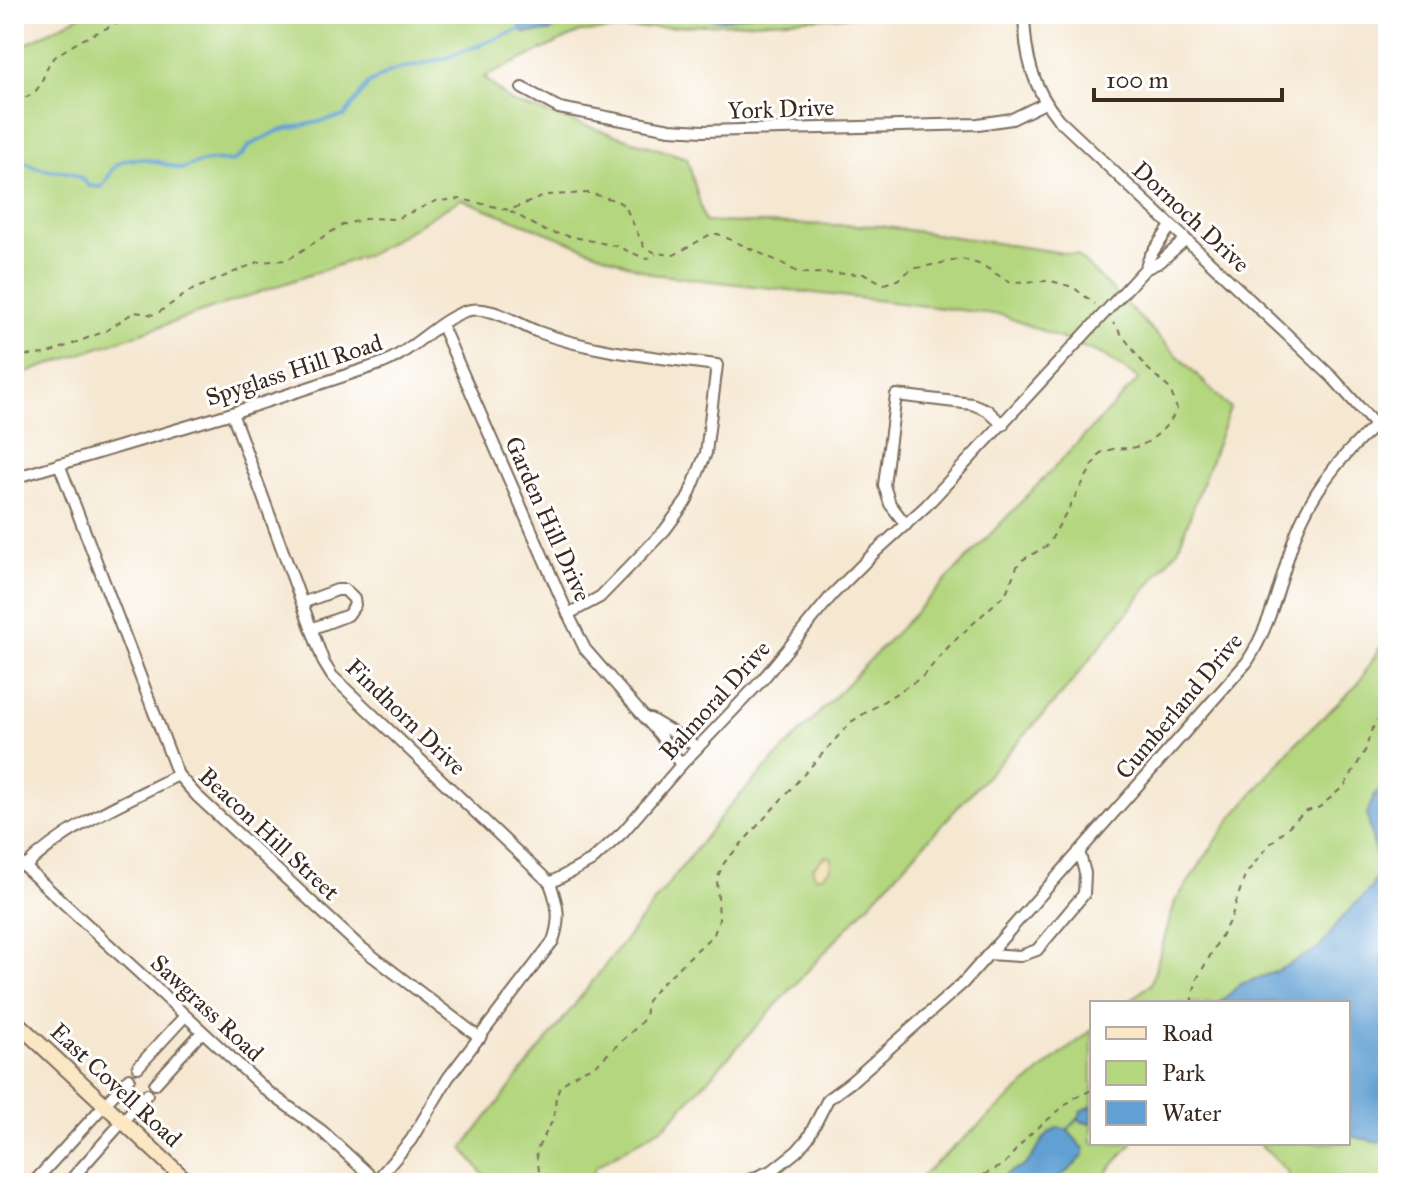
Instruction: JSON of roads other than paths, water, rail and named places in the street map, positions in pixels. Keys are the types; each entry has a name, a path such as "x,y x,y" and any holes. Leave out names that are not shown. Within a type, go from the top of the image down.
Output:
{"street":[{"name":"Dornoch Drive","path":"1024,14 1030,72 1045,103 1058,119 1333,378 1375,425"},
{"name":"York Drive","path":"522,88 559,108 686,131 978,124 1012,119 1045,103"},
{"name":"Balmoral Drive","path":"1145,269 1150,256 1171,226"},
{"name":"Balmoral Drive","path":"550,883 591,861 607,848 763,679 851,575 906,525 1003,425 1145,269 1160,262 1185,240"},
{"name":"Spyglass Hill Road","path":"14,478 232,413 396,358 466,311 488,311 538,331 603,350 717,365 706,453 687,500 665,530 600,597 568,614"},
{"name":"Garden Hill Drive","path":"442,326 585,649 681,765"},
{"path":"906,525 890,504 884,485 896,395 972,404 987,410 1003,425"},
{"name":"Findhorn Drive","path":"232,413 324,663 343,689 550,883"},
{"name":"Cumberland Drive","path":"742,1183 773,1170 797,1151 808,1138 828,1099 963,983 1247,662 1269,622 1293,542 1313,498 1350,451 1388,415"},
{"name":"Beacon Hill Street","path":"59,464 178,775 358,945 480,1038"},
{"path":"302,603 337,590 345,590 354,599 355,605 348,615 311,629"},
{"name":"Garden Hill Drive","path":"641,714 698,747"},
{"path":"25,867 44,849 79,825 178,775"},
{"path":"988,954 1028,955 1046,940 1084,894 1085,873 1079,851"},
{"name":"Sawgrass Road","path":"14,857 202,1032 285,1106 322,1131 377,1182"},
{"path":"377,1182 411,1140 442,1087 553,941 559,919 558,905 550,883"},
{"path":"138,1067 185,1016"},
{"name":"East Covell Road","path":"14,1020 189,1183"},
{"path":"155,1084 202,1032"},
{"path":"33,1183 129,1078"},
{"path":"68,1183 147,1094"}],"water":[{"path":"520,14 594,14 570,16 549,32 524,33 517,20"},
{"path":"666,14 752,14 721,20"},
{"path":"1388,773 1388,1138 1378,1142 1354,1137 1350,1132 1350,1001 1221,1001 1241,984 1275,972 1320,947 1341,919 1371,888 1379,871 1367,814 1374,796 1381,789 1382,780"},
{"path":"1090,1107 1090,1122 1078,1120 1069,1128 1079,1118 1081,1111"},
{"path":"1069,1128 1084,1149 1084,1155 1074,1166 1047,1181 1000,1183 1009,1172 1025,1165 1052,1130"}],"waterway":[{"path":"14,160 72,173 89,186 101,187 118,163 126,160 145,159 182,169 206,161 231,162 250,145 278,131 345,116 368,84 391,71 446,58 523,28"}]}
